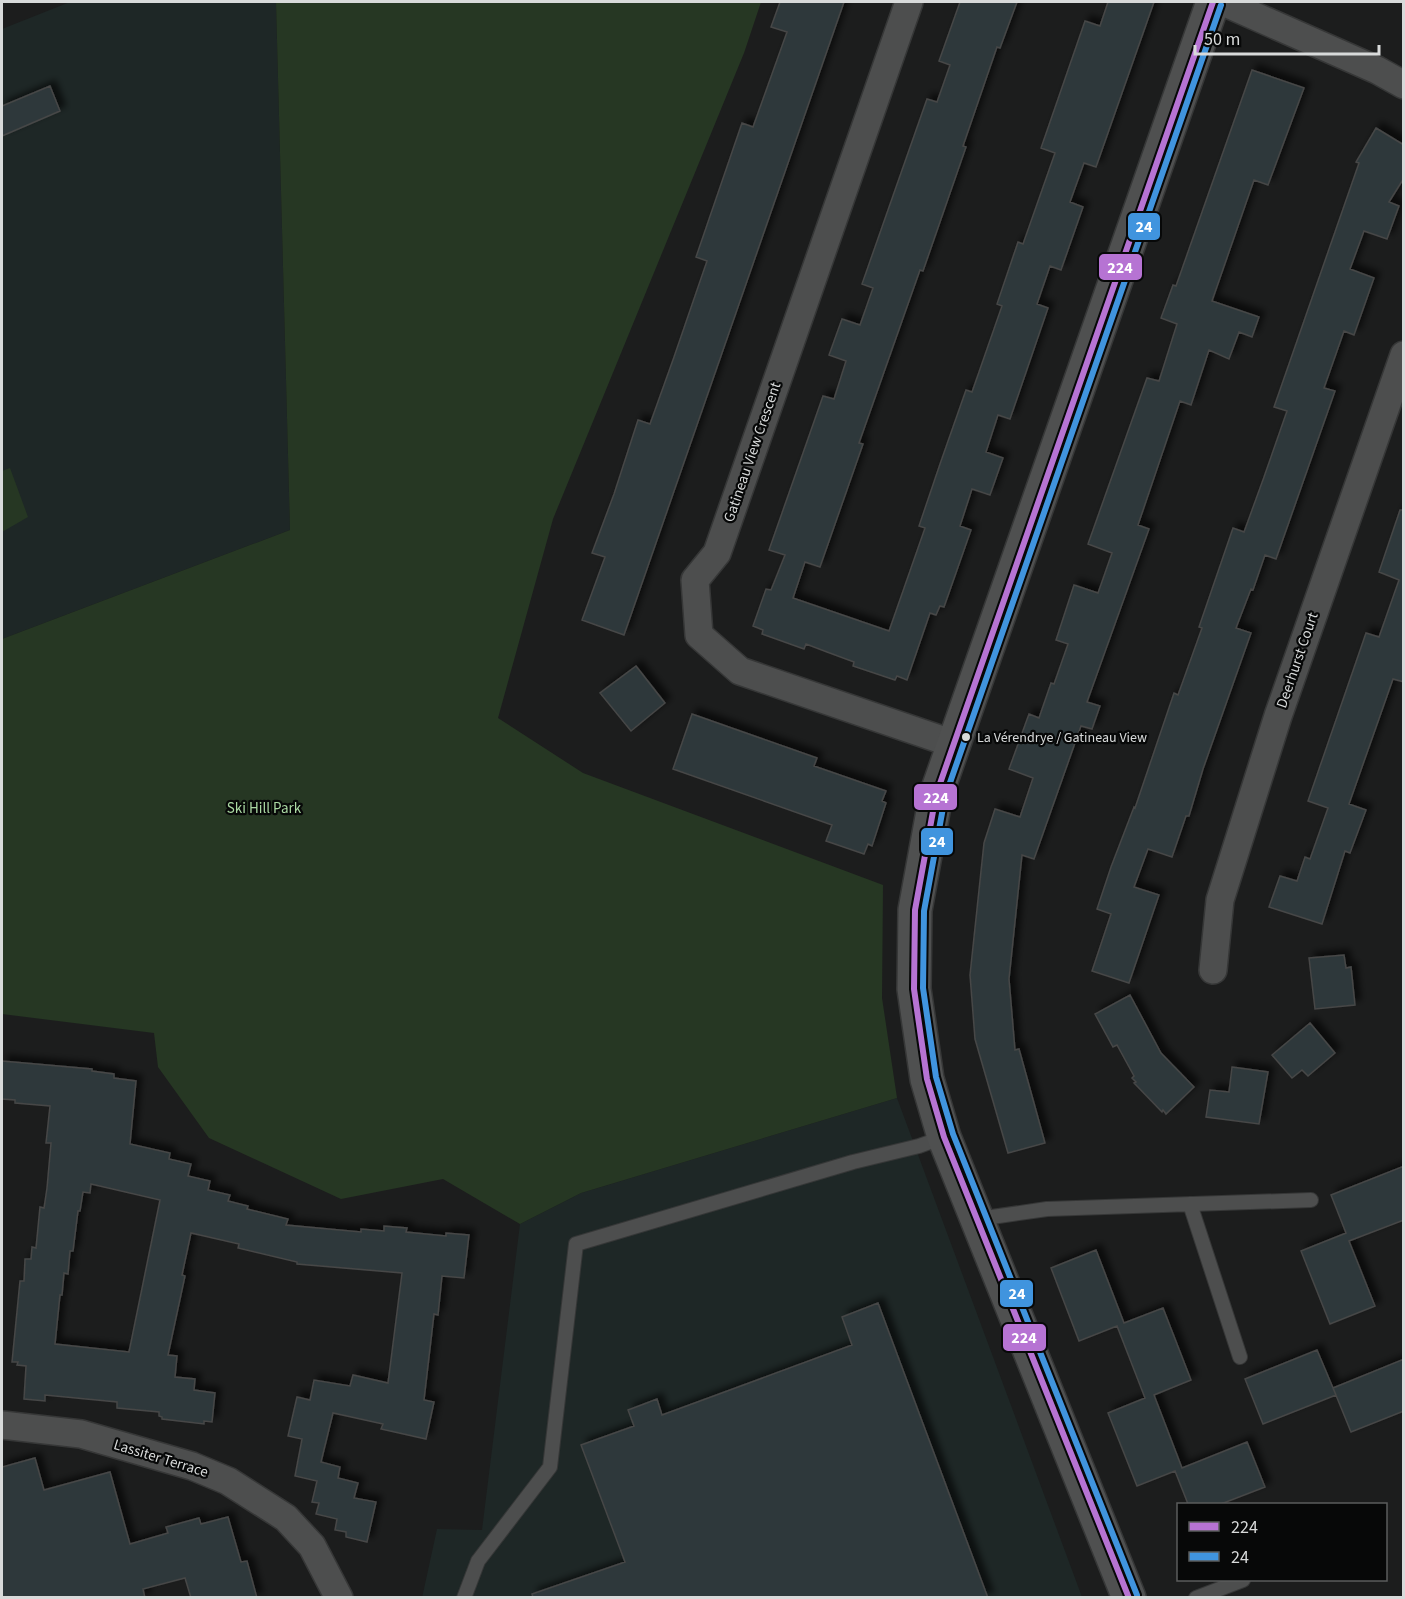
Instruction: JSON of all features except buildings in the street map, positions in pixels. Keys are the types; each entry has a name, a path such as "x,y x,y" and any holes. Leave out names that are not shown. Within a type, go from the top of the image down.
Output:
{"street":[{"name":"Gatineau View Crescent","path":"909,2 717,554 695,579 699,635 740,671 954,744"},
{"path":"1129,1598 944,1137 927,1079 914,989 915,910 936,795 1213,2"},
{"path":"1223,2 1377,70 1404,85"},
{"name":"Deerhurst Court","path":"1213,970 1220,900 1278,716 1404,356"},
{"name":"Lassiter Terrace","path":"2,1425 81,1434 192,1466 228,1481 286,1518 312,1546 339,1598"}],"lane":[{"path":"464,1598 478,1561 550,1467 576,1244 944,1137"},
{"path":"978,1219 1047,1209 1311,1200"},
{"path":"1190,1204 1240,1357"},
{"path":"1196,1598 1240,1581"}],"shaded area":[{"path":"70,2 276,2 290,530 2,639 2,29"},
{"path":"897,1098 1082,1597 422,1598 437,1529 482,1530 520,1224 581,1193"}],"green space":[{"name":"Ski Hill Park","path":"276,2 761,2 744,53 553,519 498,718 583,773 883,885 882,998 897,1098 581,1193 520,1224 443,1179 341,1199 209,1138 158,1067 154,1033 2,1014 2,639 290,530"},
{"path":"10,468 28,517 2,532 2,471"}],"transit line":[{"name":"224","path":"1129,1598 944,1137 927,1079 914,989 915,910 936,795 1213,2"},
{"name":"24","path":"1137,1595 953,1134 936,1077 923,988 924,911 945,797 1221,5"}],"place":[{"name":"La Vérendrye / Gatineau View","path":"966,737"}]}
